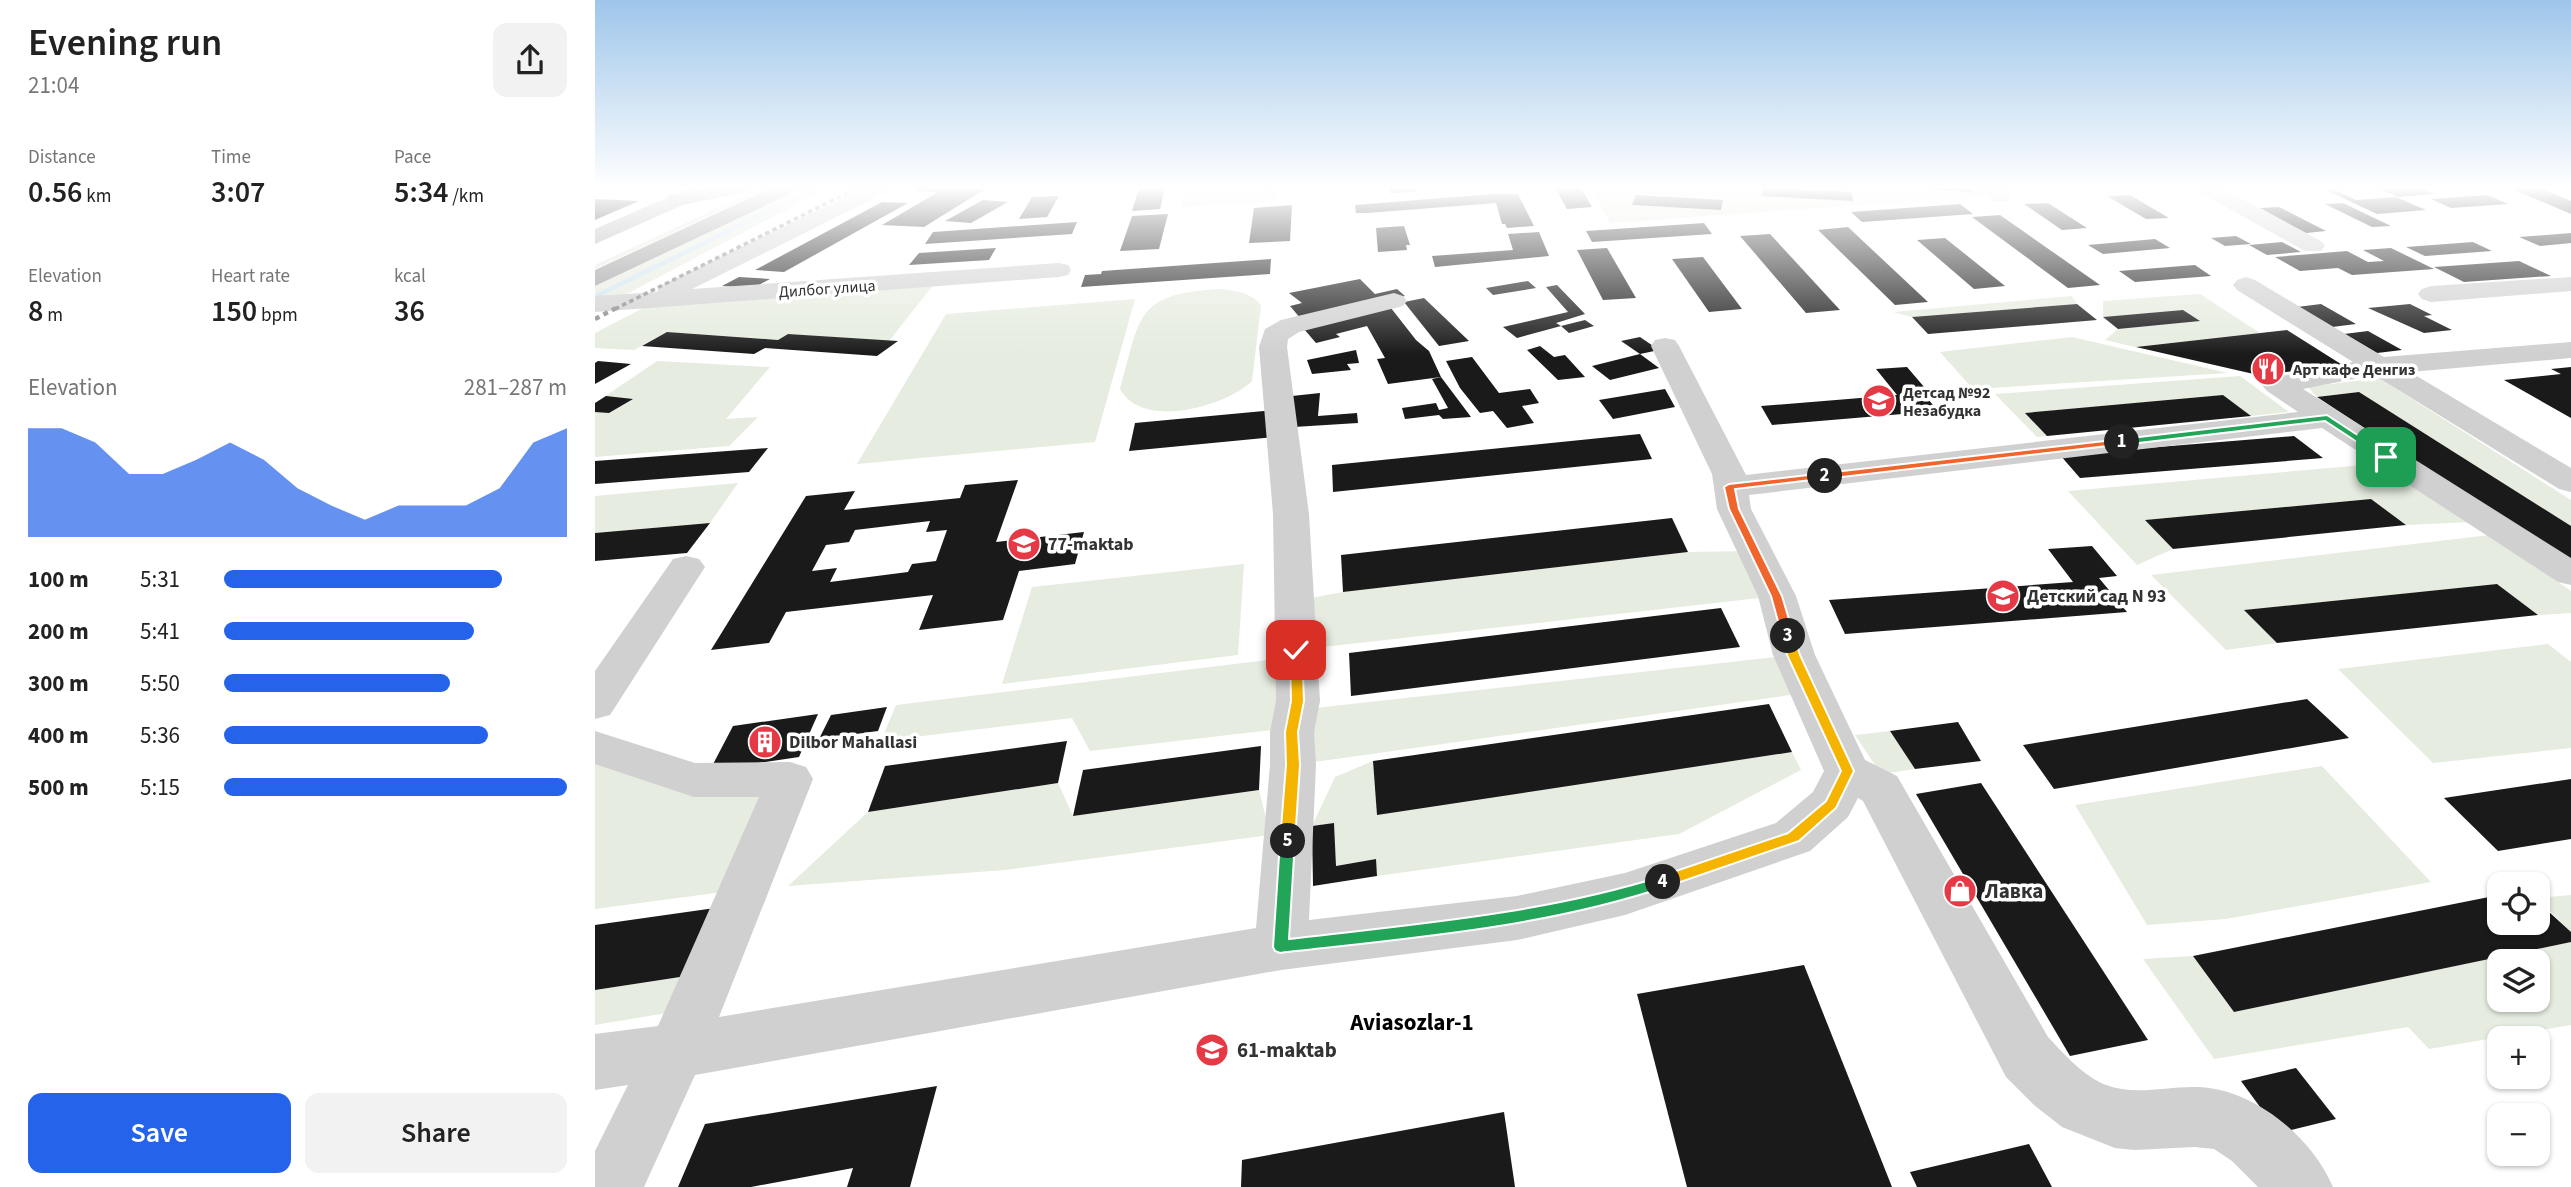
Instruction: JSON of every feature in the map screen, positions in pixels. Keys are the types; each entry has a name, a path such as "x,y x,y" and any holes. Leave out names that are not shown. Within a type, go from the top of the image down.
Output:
{"highway":[{"path":"595,255 620,243"},
{"path":"595,279 670,243"}],"street":[{"path":"595,327 766,243"},
{"path":"2308,243 2313,246"},
{"name":"Дилбог улица","path":"595,304 1059,270"},
{"path":"2431,294 2571,284"},
{"path":"2246,285 2571,482"},
{"path":"1280,947 1293,765 1292,732 1297,701 1294,556 1288,475 1273,347 1275,335 1290,326 1394,301"},
{"path":"1665,346 1729,474 1734,509 1777,596 1794,655 1847,771 1880,789 2027,1057 2050,1082 2076,1102 2102,1115 2129,1121 2200,1116 2234,1126 2266,1151 2301,1187"},
{"path":"2571,350 2378,366 2277,385 2571,574"},
{"path":"1729,487 2327,418"},
{"path":"595,704 686,567"},
{"path":"595,747 694,780 790,779 676,1051 611,1187"},
{"path":"595,1062 676,1051 1280,947 1517,918 1625,894 1793,837 1831,804 1847,771"}],"shaded area":[{"path":"641,243 650,243 595,269 595,265"},
{"path":"684,243 723,243 619,298 595,302 595,286"},
{"path":"934,284 889,341 788,334 778,340 667,332 634,350 595,348 595,333 649,305"},
{"path":"1220,289 1247,295 1261,305 1252,381 1223,399 1184,410 1146,409 1131,401 1120,389 1132,343 1146,314 1156,304 1171,296"},
{"path":"2200,294 2260,333 2135,347 2105,340 2118,329 2199,320 2183,310 2103,317 2103,301"},
{"path":"2072,296 2077,304 1912,317 1893,312"},
{"path":"1135,299 1095,442 857,464 946,314"},
{"path":"2072,337 2228,373 1973,389 1940,352"},
{"path":"657,361 770,367 726,419 758,417 729,446 595,457 595,403"},
{"path":"2240,376 2289,412 2251,416 2223,395 2026,413 2047,436 2037,437 1995,394"},
{"path":"2379,378 2571,500 2571,526 2359,392 2317,397 2308,387"},
{"path":"2387,463 2471,522 2406,525 2371,499 2146,520 2173,549 2137,565 2068,491"},
{"path":"738,483 710,523 595,533 595,496"},
{"path":"2490,535 2571,591 2571,613 2538,615 2497,584 2246,610 2277,643 2226,650 2151,575"},
{"path":"1752,551 1777,596 1296,650 1295,601 1343,592 1688,552"},
{"path":"1244,564 1238,655 1002,684 1032,587"},
{"path":"2548,644 2571,662 2571,748 2433,763 2338,669"},
{"path":"1794,655 1812,692 1293,765 1297,710"},
{"path":"1277,659 1281,729 1090,751 1072,718 881,741 896,705"},
{"path":"1890,731 1915,769 1881,774 1855,735"},
{"path":"595,747 790,779 745,889 595,909"},
{"path":"1792,752 1801,770 1679,834 1377,876 1375,859 1336,866 1334,823 1312,826 1335,777 1373,761 1377,814"},
{"path":"2322,766 2431,882 2226,919 2147,925 2075,805"},
{"path":"1058,783 1073,816 1259,790 1270,835 1005,870 788,886 868,812"},
{"path":"2571,895 2571,932 2550,911 2550,897"},
{"path":"2571,942 2571,1025 2550,1029 2550,1026 2487,1026 2487,1039 2429,1049 2408,1027 2214,1059 2143,959 2193,956 2234,1012 2487,959 2487,1012 2550,1012 2550,949 2537,949"},
{"path":"680,977 679,1011 595,1025 595,990"}],"building":[{"path":"805,243 835,243 784,272 755,270"},
{"path":"1123,243 1160,243 1159,249 1120,251"},
{"path":"1377,243 1410,245 1406,245 1407,250 1378,252"},
{"path":"1511,243 1544,243 1549,256 1435,267 1432,256 1513,250"},
{"path":"1746,243 1779,243 1840,310 1806,313"},
{"path":"1832,243 1865,243 1928,302 1895,305"},
{"path":"1921,243 1952,243 2005,286 1974,289"},
{"path":"2008,243 2041,243 2100,285 2068,288"},
{"path":"2162,243 2170,248 2103,254 2088,245"},
{"path":"2220,243 2251,244 2225,246"},
{"path":"2285,243 2301,252 2267,255 2249,245"},
{"path":"2476,243 2492,251 2425,256 2406,247"},
{"path":"2534,243 2567,243 2540,246"},
{"path":"996,248 989,260 909,265 919,253"},
{"path":"1607,248 1636,298 1603,300 1577,250"},
{"path":"2391,248 2434,269 2352,275 2338,268 2300,271 2275,257 2347,251 2368,262 2384,261 2363,250"},
{"path":"1703,257 1742,309 1709,312 1672,259"},
{"path":"1271,259 1270,274 1081,287 1085,275 1101,274 1102,271"},
{"path":"2519,261 2551,276 2464,282 2434,267"},
{"path":"2195,265 2211,276 2135,282 2119,271"},
{"path":"739,277 770,279 753,288 722,286"},
{"path":"1360,279 1375,294 1397,289 1405,296 1301,319 1290,306 1302,303 1289,293"},
{"path":"1528,281 1536,288 1493,295 1486,288"},
{"path":"1557,285 1585,314 1556,323 1561,326 1517,338 1503,327 1568,312 1546,287"},
{"path":"1424,298 1469,341 1439,346 1404,302"},
{"path":"2077,304 2097,320 1928,334 1912,317"},
{"path":"2321,304 2356,324 2332,327 2297,307"},
{"path":"2410,304 2432,315 2424,316 2452,330 2424,333 2368,308"},
{"path":"1391,308 1416,340 1429,351 1441,377 1388,384 1377,359 1385,358 1367,326 1336,334 1340,337 1316,343 1304,329"},
{"path":"2183,310 2200,321 2118,329 2103,317"},
{"path":"1585,320 1594,326 1569,333 1561,326"},
{"path":"2287,330 2344,366 2258,375 2136,347"},
{"path":"2368,331 2402,350 2377,353 2344,334"},
{"path":"667,332 778,340 788,334 898,341 877,356 765,348 754,354 642,346"},
{"path":"1640,337 1659,350 1640,354 1621,341"},
{"path":"1540,346 1554,357 1565,355 1585,377 1558,380 1527,350"},
{"path":"1356,350 1359,363 1347,364 1351,370 1312,374 1307,360"},
{"path":"1640,354 1659,368 1610,380 1592,366"},
{"path":"1472,357 1499,393 1530,389 1539,403 1522,406 1534,423 1507,428 1493,411 1480,413 1460,388 1446,361"},
{"path":"595,363 631,364 595,384"},
{"name":"Детсад №92 Незабудка","path":"1907,367 1925,388 1912,390 1915,393 1923,393 1938,411 1772,425 1761,406 1897,395 1876,369"},
{"path":"2571,367 2571,418 2504,380 2561,374 2551,369"},
{"path":"1441,377 1471,417 1443,419 1439,415 1405,419 1402,408 1436,403 1439,410 1448,408 1432,379"},
{"path":"1665,389 1675,407 1613,419 1599,400"},
{"path":"2359,392 2571,526 2571,564 2317,397"},
{"path":"1320,393 1318,416 1357,413 1358,423 1294,427 1292,396"},
{"path":"2223,395 2251,416 2047,436 2025,413"},
{"path":"606,396 633,399 609,413 595,412 595,403"},
{"path":"1275,410 1274,437 1129,451 1135,423"},
{"path":"1640,434 1652,459 1333,492 1332,465"},
{"path":"2294,436 2323,458 2080,478 2060,455"},
{"path":"768,448 749,472 595,484 595,461"},
{"path":"1018,480 996,542 1084,532 1075,564 1019,571 1003,620 919,630 933,595 786,612 769,643 711,650 806,496 855,491 844,510 960,498 965,485","holes":["930,521 926,532 947,530 936,561 912,564 908,572 830,582 837,568 812,571 826,545 849,542 855,530"]},
{"path":"2371,499 2406,525 2173,549 2145,520"},
{"path":"1672,518 1688,552 1343,592 1341,555"},
{"path":"710,523 687,553 595,561 595,533"},
{"path":"2092,546 2117,576 2099,578 2127,612 1845,634 1829,600 2073,582 2048,549"},
{"path":"2497,584 2538,615 2277,643 2244,610"},
{"path":"1721,608 1740,647 1351,696 1349,653"},
{"path":"2307,699 2349,738 2054,789 2023,745"},
{"path":"1769,704 1792,752 1377,815 1373,761"},
{"path":"887,707 878,731 819,739 831,715"},
{"name":"Dilbor Mahallasi","path":"818,714 799,757 710,770 733,726"},
{"path":"1958,722 1981,761 1915,769 1890,731"},
{"path":"1067,741 1058,783 868,812 885,766"},
{"path":"1261,746 1259,790 1073,816 1083,770"},
{"path":"2571,779 2571,839 2498,851 2444,798"},
{"path":"1981,783 2148,1040 2070,1056 1916,794"},
{"path":"1334,823 1336,866 1376,859 1377,876 1313,886 1312,826"},
{"path":"2487,897 2487,935 2550,935 2550,913 2571,932 2571,942 2537,949 2487,949 2487,959 2234,1012 2193,956"},
{"path":"715,908 680,977 595,990 595,925"},
{"path":"1804,965 1892,1187 1687,1187 1637,994"},
{"path":"2296,1068 2336,1119 2279,1133 2241,1081"},
{"path":"937,1086 910,1187 847,1187 853,1168 751,1187 678,1187 705,1124"},
{"path":"1504,1112 1515,1187 1241,1187 1242,1160"},
{"path":"2029,1144 2052,1187 1917,1187 1910,1172"}],"waterway":[{"path":"598,295 703,243"}],"railway":[{"path":"615,309 746,243"},
{"path":"595,319 618,307"}],"place":[{"name":"Арт кафе Денгиз","path":"2268,369"},
{"name":"Детсад №92 Незабудка","path":"1879,401"},
{"name":"77-maktab","path":"1024,544"},
{"name":"Детский сад N 93","path":"2003,596"},
{"name":"Dilbor Mahallasi","path":"765,742"},
{"name":"Лавка","path":"1960,891"},
{"name":"61-maktab","path":"1212,1050"}],"district":[{"name":"Aviasozlar-1","path":"1412,1022"}],"route":[{"path":"1296,650 1297,710 1292,732 1293,765 1280,947 1517,918 1625,894 1742,856 1793,837 1831,804 1847,771 1794,655 1777,596 1752,551 1734,509 1729,487 2327,418 2386,457"}]}
